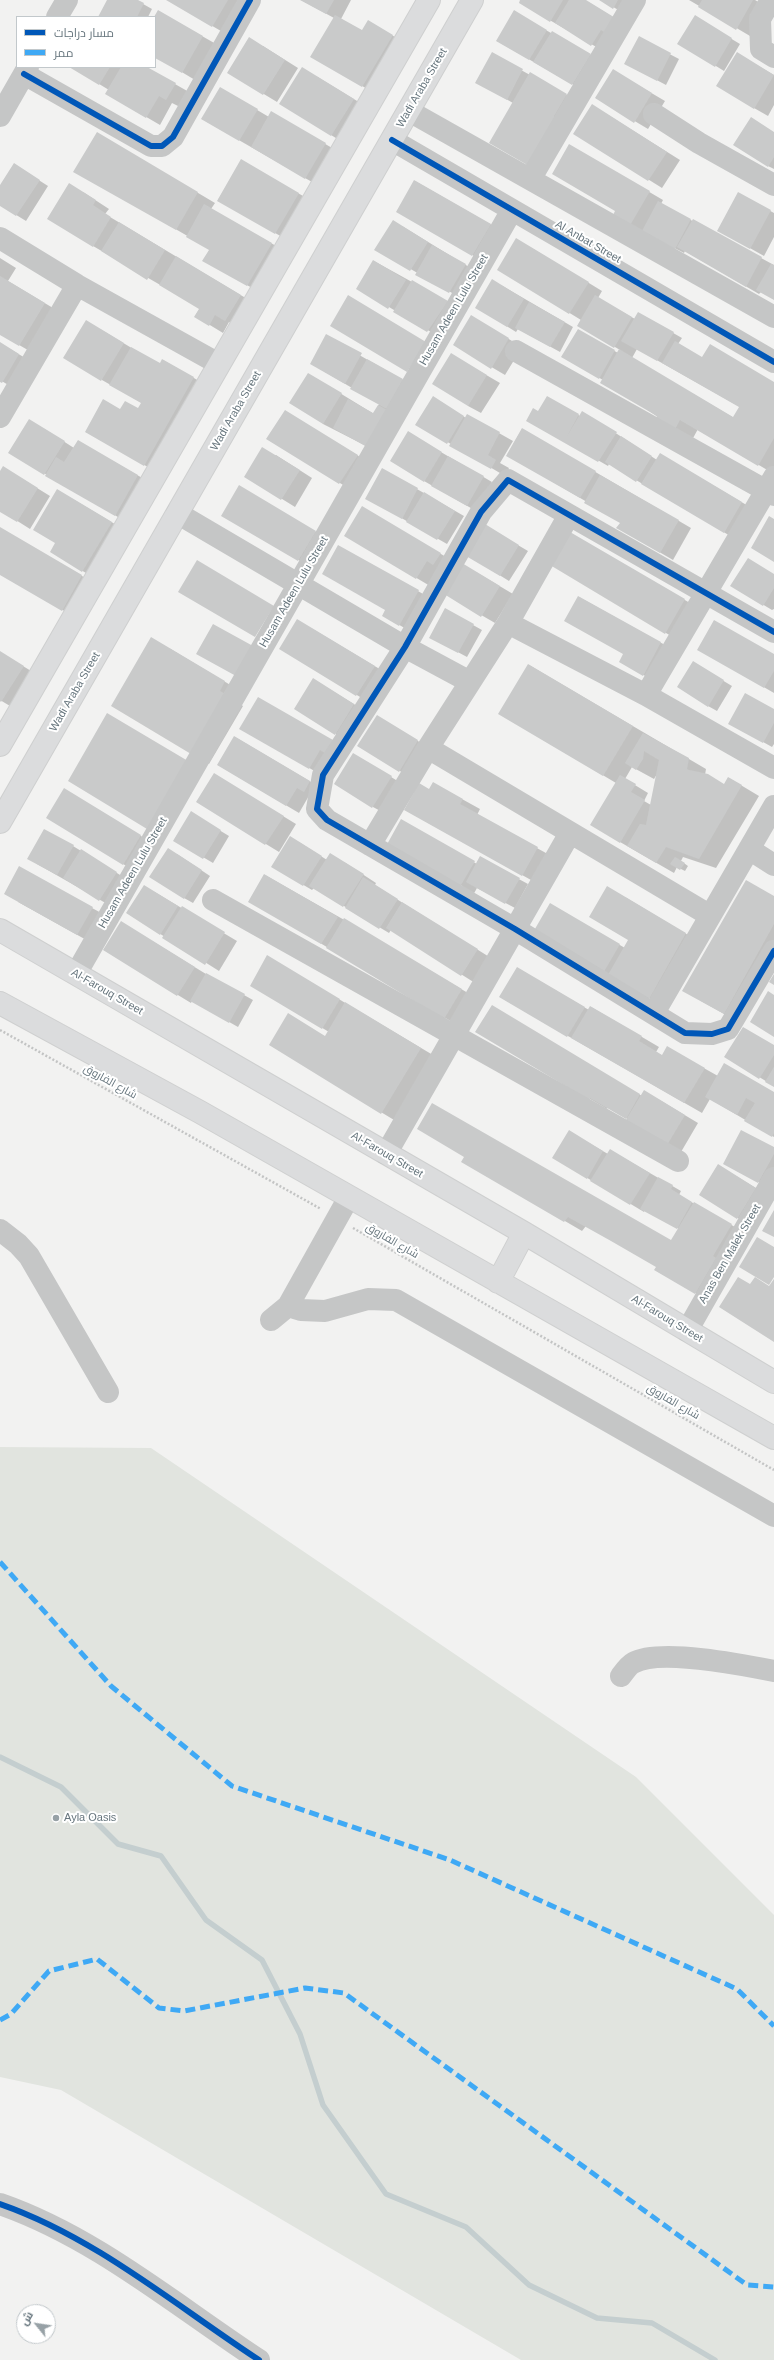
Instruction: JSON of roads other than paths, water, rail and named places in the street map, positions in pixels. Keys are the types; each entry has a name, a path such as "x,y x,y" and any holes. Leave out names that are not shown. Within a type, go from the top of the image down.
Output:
{"main road":[{"path":"0,745 429,0"},
{"name":"Wadi Araba Street","path":"0,822 472,0"},
{"name":"Al-Farouq Street","path":"0,930 524,1233 774,1382"},
{"path":"0,1003 200,1112 774,1438"},
{"path":"498,1282 524,1233"}],"street":[{"path":"58,16 67,0"},
{"path":"0,116 26,71 151,146 162,146 173,137 250,0"},
{"path":"531,178 635,0"},
{"path":"771,0 760,19 761,49 774,57"},
{"path":"409,111 531,178 774,317"},
{"path":"654,114 699,143 774,185"},
{"name":"Al Anbat Street","path":"392,140 774,362"},
{"name":"Husam Adeen Lulu Street","path":"76,974 512,210"},
{"path":"0,238 77,285 219,364"},
{"path":"1,413 77,285"},
{"path":"516,351 771,487 706,592 646,695"},
{"path":"774,632 508,480 481,512 405,647 323,775 318,793 317,809 327,820 515,929 685,1033 712,1034 728,1029 774,951"},
{"path":"177,513 405,647 470,682"},
{"path":"370,845 428,748 508,623 569,515"},
{"path":"508,623 646,695 774,768"},
{"path":"428,748 709,915"},
{"path":"654,1013 709,915 774,806"},
{"path":"386,1154 570,833"},
{"path":"749,849 774,865"},
{"path":"213,900 678,1160"},
{"name":"Anas Ben Malek Street","path":"687,1331 774,1178"},
{"path":"271,1320 288,1306 349,1197"},
{"path":"0,1230 18,1244 29,1256 108,1392"},
{"path":"288,1306 301,1310 325,1311 368,1299 396,1300 774,1516"},
{"path":"621,1676 633,1663 668,1657 738,1664 774,1671"},
{"path":"0,2204 30,2214 101,2253 259,2360"}],"waterway":[{"path":"0,1757 61,1787 118,1844 161,1856 206,1920 262,1960 300,2034 323,2105 386,2194 466,2227 529,2285 597,2318 652,2323 715,2360"}],"place":[{"name":"Ayla Oasis","path":"56,1818"}]}
